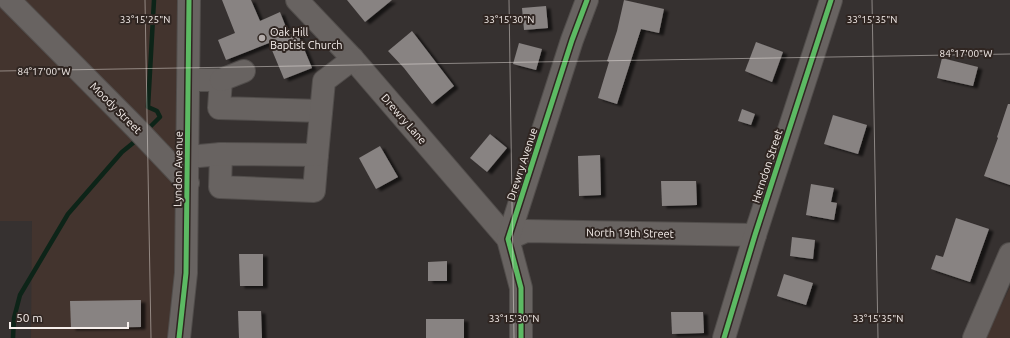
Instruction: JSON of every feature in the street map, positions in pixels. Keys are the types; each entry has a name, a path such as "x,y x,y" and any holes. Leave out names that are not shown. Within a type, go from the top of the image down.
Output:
{"street":[{"name":"Moody Street","path":"9,0 135,126 188,183"},
{"name":"Lyndon Avenue","path":"179,338 186,273 189,0"},
{"name":"Drewry Lane","path":"298,0 353,59 508,240"},
{"name":"Drewry Avenue","path":"508,240 572,40 587,0"},
{"name":"Herndon Street","path":"724,338 755,235 831,0"},
{"path":"221,154 220,187 314,191 324,81 353,59"},
{"path":"189,80 221,80 244,70"},
{"path":"221,80 219,108 321,111"},
{"path":"188,157 221,154 317,156"},
{"name":"North 19th Street","path":"508,240 526,231 755,235"},
{"path":"508,240 521,288 521,338"},
{"path":"974,338 1010,254"}],"shaded area":[{"path":"0,0 183,0 179,338 31,338 32,221 0,221"},
{"path":"1010,287 1010,338 985,338"}],"building":[{"name":"Oak Hill Baptist Church","path":"222,0 251,0 260,21 280,12 289,35 297,32 312,68 284,79 269,43 226,60 218,40 235,33"},
{"path":"347,0 392,0 365,22"},
{"path":"624,0 664,9 659,33 641,29 617,104 598,98 609,62 607,61 617,31"},
{"path":"546,6 548,28 524,30 522,8"},
{"path":"412,31 454,86 432,104 404,68 388,51"},
{"path":"756,42 783,52 772,82 745,71"},
{"path":"519,43 542,49 536,70 513,64"},
{"path":"942,58 978,67 973,86 937,78"},
{"path":"1008,104 1010,104 1010,185 984,176 998,138 997,137"},
{"path":"742,109 755,114 751,125 738,121"},
{"path":"833,115 867,125 858,154 824,144"},
{"path":"490,134 507,148 487,172 470,158"},
{"path":"380,146 398,177 376,189 359,158"},
{"path":"600,155 601,195 579,196 578,156"},
{"path":"661,181 696,181 697,205 662,206"},
{"path":"811,184 834,188 831,202 837,203 834,220 806,215"},
{"path":"956,218 989,229 970,282 931,269 936,255 943,257"},
{"path":"792,237 815,240 813,259 790,256"},
{"path":"239,254 263,254 263,286 240,286"},
{"path":"447,261 447,281 428,281 428,262"},
{"path":"784,274 813,283 806,305 777,296"},
{"path":"141,300 141,327 71,328 70,301"},
{"path":"238,311 261,311 262,338 239,338"},
{"path":"671,312 703,312 704,333 672,334"},
{"path":"426,319 464,319 464,338 426,338"}],"waterway":[{"path":"146,131 160,117 157,111 148,107 154,0"},
{"path":"13,338 14,318 20,295 68,214 122,152 138,139"}],"cycle path":[{"path":"179,338 186,273 189,0"},
{"path":"521,338 521,288 508,239 572,40 587,0"},
{"path":"724,338 755,235 831,0"}],"place":[{"name":"Oak Hill Baptist Church","path":"262,38"}]}
